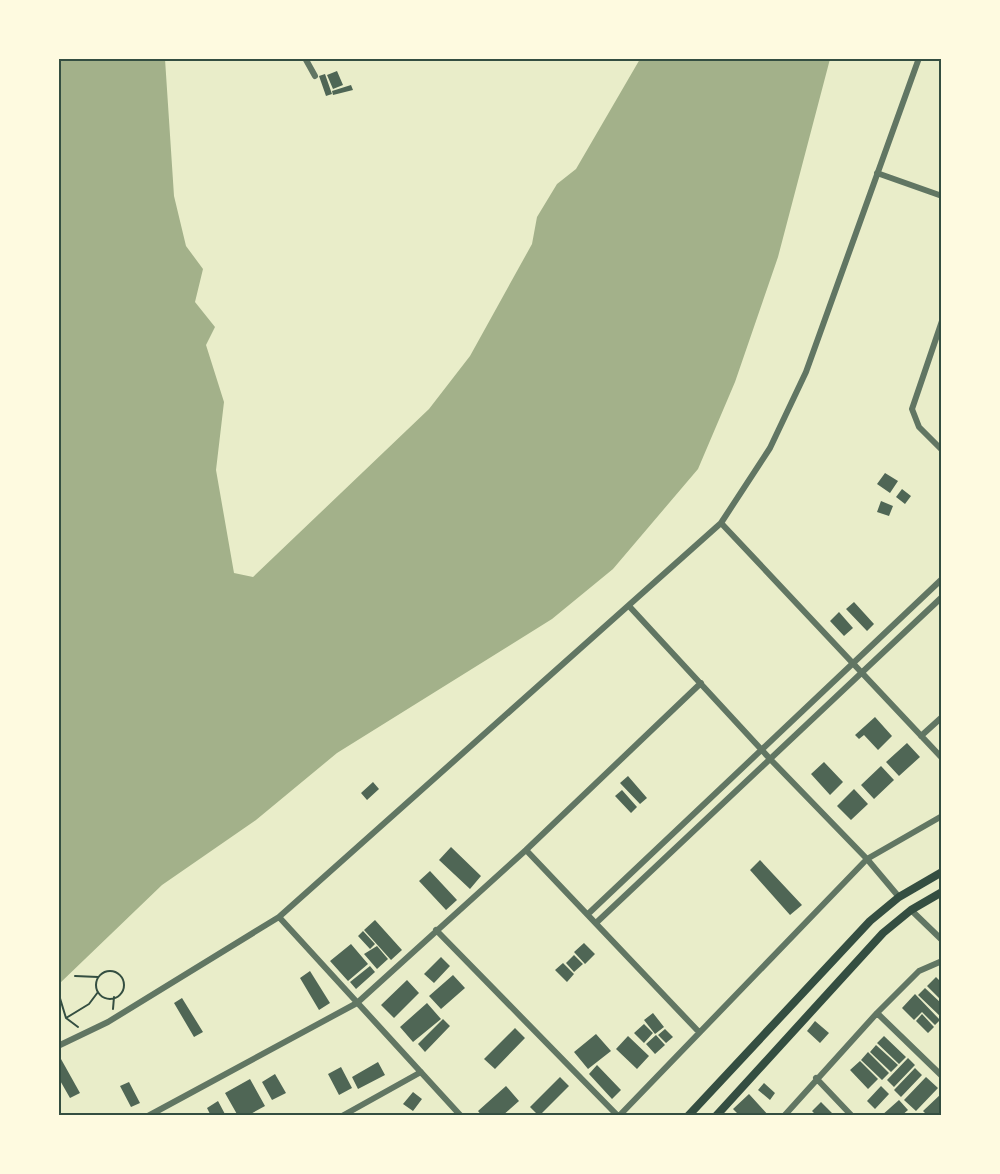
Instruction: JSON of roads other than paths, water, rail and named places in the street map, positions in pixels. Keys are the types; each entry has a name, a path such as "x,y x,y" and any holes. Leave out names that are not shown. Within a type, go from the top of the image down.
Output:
{"main road":[{"path":"688,1116 840,950 899,897 942,872"},
{"path":"716,1116 850,967 911,910 942,892"},
{"path":"899,897 911,910"}],"street":[{"path":"305,58 315,76"},
{"path":"58,1046 113,1019 279,917 721,523 770,448 806,372 919,58"},
{"path":"877,173 942,196"},
{"path":"942,321 912,409 919,427 942,450"},
{"path":"721,523 942,758"},
{"path":"588,914 942,579"},
{"path":"596,923 863,674 942,597"},
{"path":"629,606 771,760 867,859 899,897"},
{"path":"148,1116 357,1003 526,850 701,683"},
{"path":"921,736 942,717"},
{"path":"436,930 618,1116 867,859 942,816"},
{"path":"526,850 698,1031"},
{"path":"911,910 942,940"},
{"path":"279,917 461,1116"},
{"path":"784,1116 816,1077 919,971 942,962"},
{"path":"877,1012 942,1076"},
{"path":"344,1115 421,1072"},
{"path":"816,1077 852,1116"}]}
